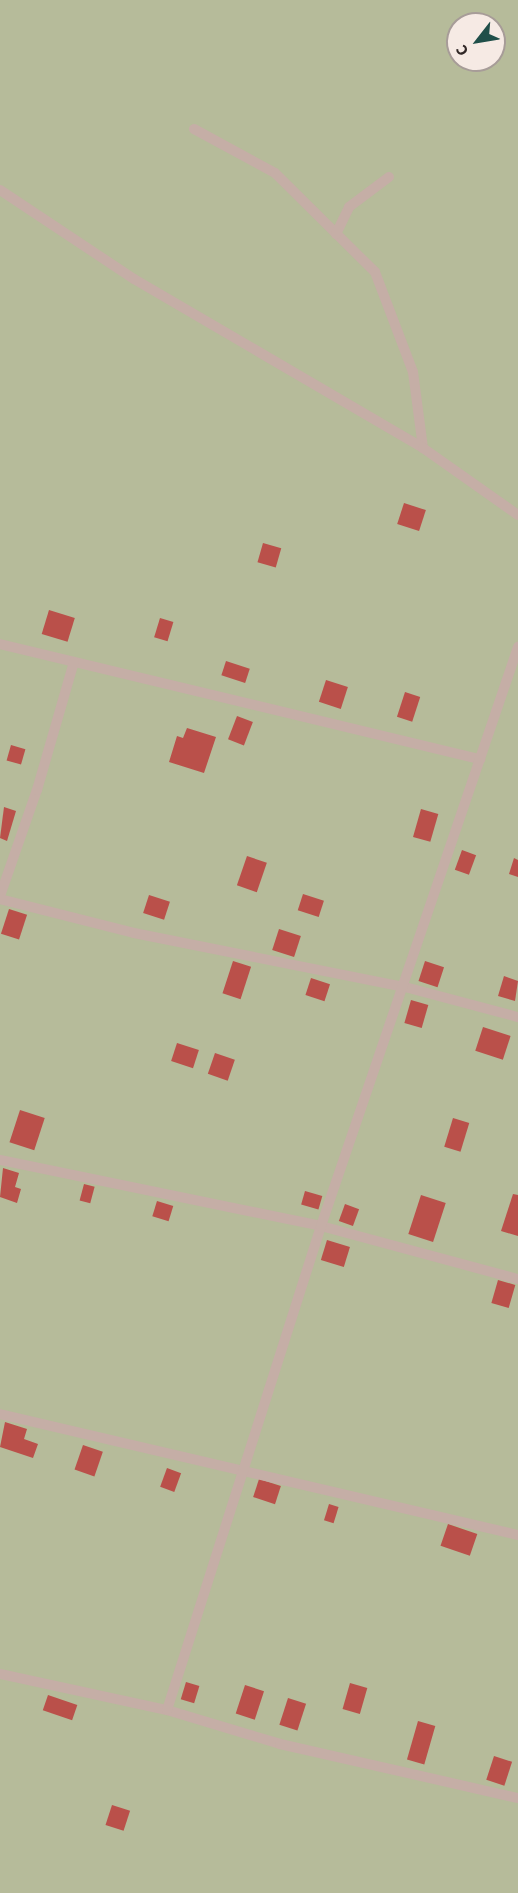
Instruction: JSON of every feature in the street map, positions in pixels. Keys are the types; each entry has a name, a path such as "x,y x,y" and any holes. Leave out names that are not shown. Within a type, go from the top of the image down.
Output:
{"lane":[{"path":"194,129 275,173 375,272 413,372 423,448"},
{"path":"336,234 349,207 389,177"},
{"path":"0,190 134,279 423,448 518,515"},
{"path":"0,644 480,759"},
{"path":"167,1710 321,1226 405,987 518,647"},
{"path":"74,662 37,790 0,897 134,933 405,987 518,1017"},
{"path":"0,1160 321,1226 518,1279"},
{"path":"0,1414 243,1468 518,1535"},
{"path":"0,1674 167,1710 280,1744 518,1798"}],"green space":[{"path":"0,0 518,0 518,1893 0,1893"}],"building":[{"path":"404,503 426,510 419,531 397,524"},
{"path":"263,543 281,548 276,567 257,562"},
{"path":"49,610 75,618 68,642 42,634"},
{"path":"160,618 173,622 168,641 154,637"},
{"path":"226,661 250,669 245,683 221,675"},
{"path":"326,680 348,687 341,709 319,702"},
{"path":"405,692 420,697 412,722 397,717"},
{"path":"237,716 253,722 244,745 228,739"},
{"path":"187,728 216,737 204,773 169,762 177,736 183,738"},
{"path":"11,745 25,749 21,765 7,760"},
{"path":"4,807 16,811 7,841 0,838"},
{"path":"421,809 438,814 430,842 413,837"},
{"path":"462,850 476,855 469,875 455,870"},
{"path":"247,856 267,863 257,892 237,885"},
{"path":"514,858 518,860 518,877 509,874"},
{"path":"303,894 324,901 319,917 298,910"},
{"path":"149,895 170,902 164,920 143,913"},
{"path":"9,909 27,915 19,940 1,934"},
{"path":"279,929 301,936 294,957 272,950"},
{"path":"233,961 251,967 241,999 222,993"},
{"path":"425,961 444,967 438,987 419,981"},
{"path":"504,976 518,981 515,1001 498,996"},
{"path":"311,978 330,984 324,1001 305,995"},
{"path":"411,1000 428,1005 422,1028 404,1023"},
{"path":"483,1027 511,1036 503,1060 475,1051"},
{"path":"177,1043 199,1050 193,1068 171,1061"},
{"path":"215,1053 235,1060 228,1081 208,1074"},
{"path":"20,1110 45,1118 34,1150 9,1142"},
{"path":"453,1118 469,1123 460,1152 444,1147"},
{"path":"3,1168 19,1173 15,1187 21,1189 17,1203 0,1197"},
{"path":"84,1184 95,1187 90,1203 80,1200"},
{"path":"305,1191 322,1196 318,1209 301,1204"},
{"path":"513,1194 518,1195 518,1236 501,1231"},
{"path":"421,1195 446,1203 433,1242 408,1234"},
{"path":"157,1201 173,1206 169,1221 152,1216"},
{"path":"345,1204 359,1209 353,1226 339,1221"},
{"path":"327,1240 350,1247 344,1267 321,1260"},
{"path":"498,1280 515,1285 509,1308 491,1303"},
{"path":"5,1422 27,1429 24,1439 38,1444 33,1458 0,1447"},
{"path":"83,1445 103,1452 94,1476 75,1470"},
{"path":"167,1468 181,1473 174,1492 160,1487"},
{"path":"259,1479 281,1486 275,1504 253,1497"},
{"path":"329,1504 339,1507 334,1523 324,1520"},
{"path":"448,1524 477,1534 470,1556 441,1546"},
{"path":"186,1682 199,1686 194,1703 181,1699"},
{"path":"350,1683 367,1688 360,1714 343,1709"},
{"path":"245,1685 264,1691 255,1720 236,1714"},
{"path":"48,1695 77,1705 72,1720 43,1710"},
{"path":"288,1698 306,1704 297,1731 279,1725"},
{"path":"418,1721 435,1726 424,1764 407,1759"},
{"path":"494,1756 512,1762 504,1786 486,1780"},
{"path":"112,1805 130,1811 124,1831 106,1825"}]}
